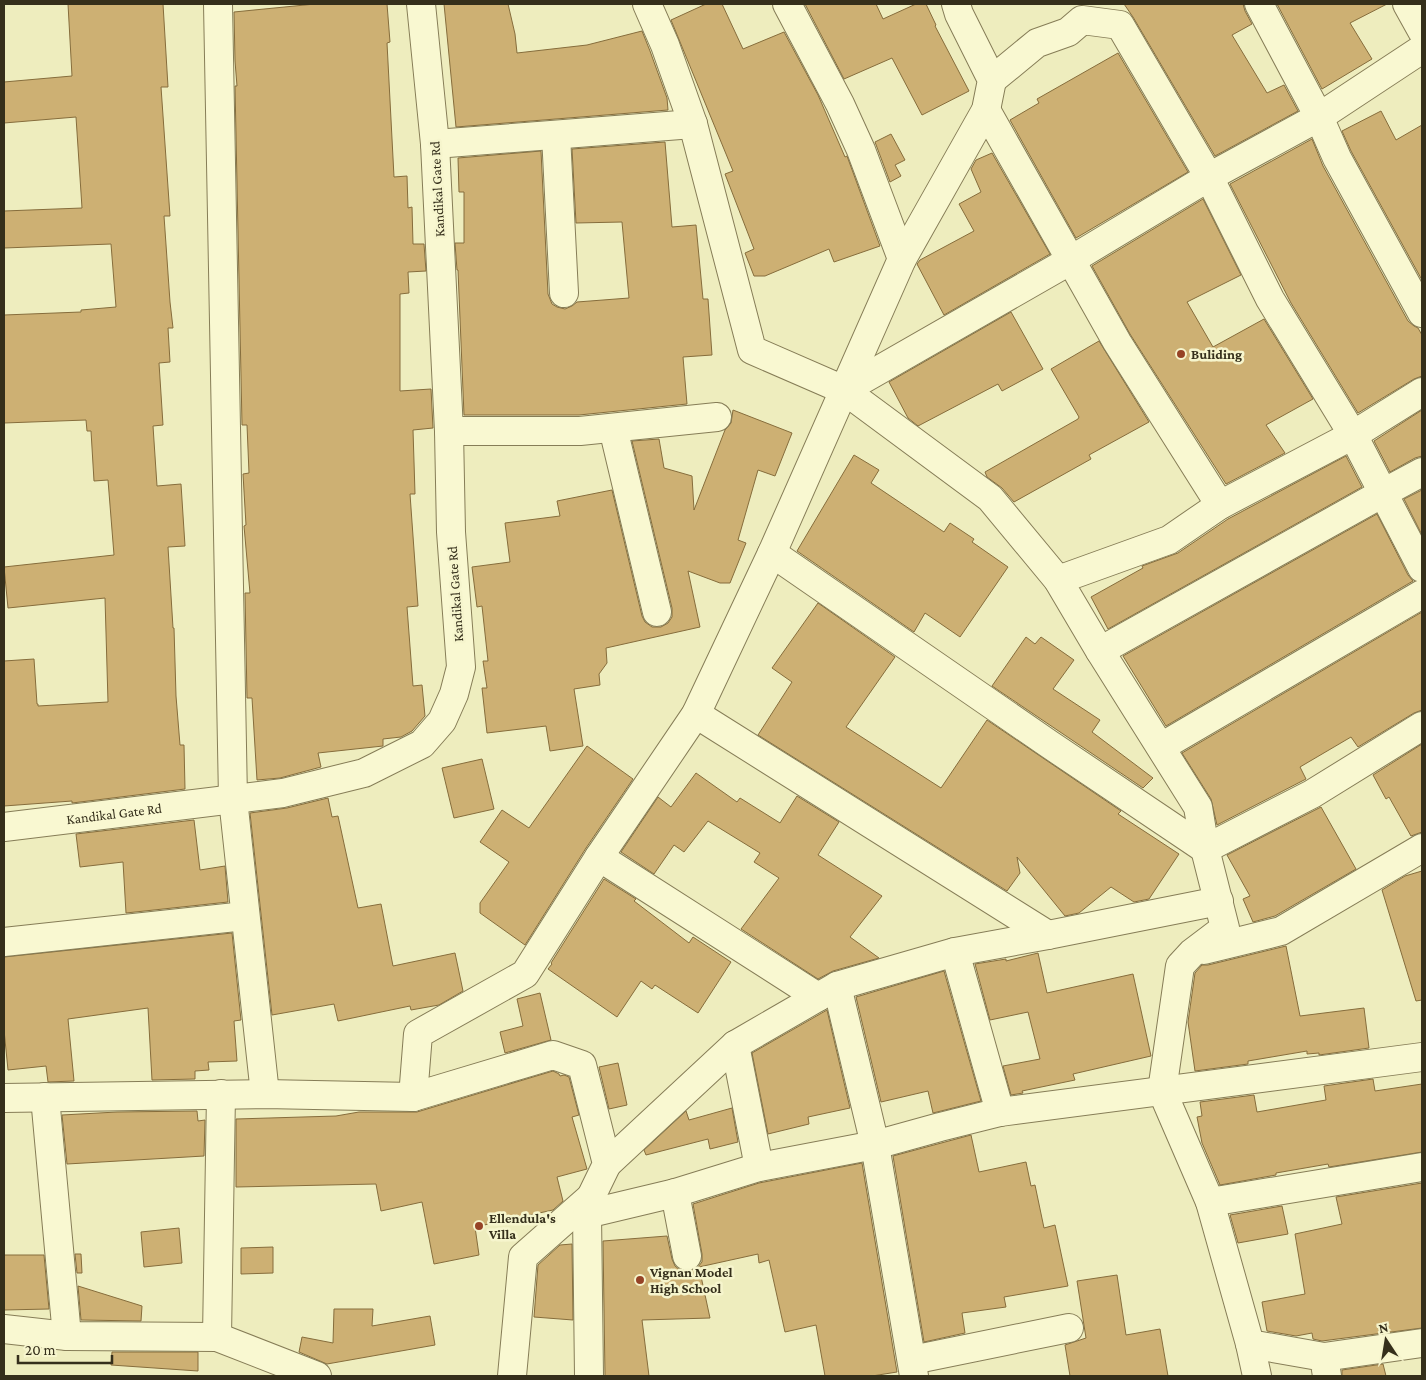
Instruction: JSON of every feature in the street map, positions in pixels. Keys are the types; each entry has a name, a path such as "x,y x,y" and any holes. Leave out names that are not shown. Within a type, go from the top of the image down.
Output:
{"street":[{"path":"218,4 233,799 266,1094"},
{"name":"Kandikal Gate Rd","path":"4,828 283,794 364,773 422,744 442,721 454,694 461,667 451,532 449,431 435,144 421,4"},
{"path":"647,4 693,124 752,350 844,390 990,498 1058,580 1100,651 1198,807 1205,848 1225,928 1192,953 1180,966 1162,1091 1210,1202 1250,1344 1257,1376"},
{"path":"788,4 840,104 861,150 902,259"},
{"path":"413,1097 418,1034 525,974 599,857 696,714 772,552 902,259 986,110 992,80 958,14 956,4"},
{"path":"1258,4 1319,118 1337,158 1422,313"},
{"path":"1407,4 1422,31"},
{"path":"992,80 1037,44 1068,32 1082,20 1120,25 1209,176 1270,299 1353,435 1422,568"},
{"path":"844,390 1071,260 1209,176 1319,118 1422,49"},
{"path":"986,110 1117,342 1220,505"},
{"path":"435,144 693,124"},
{"path":"556,135 564,293"},
{"path":"1058,580 1169,540 1220,505 1353,435 1422,392"},
{"path":"449,431 580,431 717,417"},
{"path":"613,428 657,612"},
{"path":"1100,651 1422,472"},
{"path":"772,552 1049,744 1205,848"},
{"path":"1162,748 1422,594"},
{"path":"696,714 1048,935"},
{"path":"1205,848 1312,794 1422,726"},
{"path":"1192,953 1281,930 1422,848"},
{"path":"599,857 828,992 875,1145 913,1368 1069,1328"},
{"path":"589,1376 589,1206 607,1164 735,1045 828,992 954,952 1219,902"},
{"path":"4,942 245,916"},
{"path":"954,952 1000,1112"},
{"path":"735,1045 759,1167"},
{"path":"4,1098 221,1094 413,1097 553,1056 582,1065 607,1164"},
{"path":"512,1376 523,1257 589,1206 675,1193 759,1167 875,1145 1000,1112 1422,1057"},
{"path":"217,1337 221,1094"},
{"path":"46,1097 67,1336"},
{"path":"1210,1202 1422,1167"},
{"path":"675,1193 687,1256"},
{"path":"4,1330 67,1336 217,1337 316,1376"},
{"path":"1250,1344 1326,1367 1422,1343"}],"building":[{"path":"68,4 163,4 168,87 161,87 170,216 164,216 173,328 168,328 170,362 159,363 163,425 153,426 157,486 181,484 185,546 168,547 174,628 176,696 180,745 184,745 185,789 72,803 72,801 4,806 4,661 34,659 38,706 108,702 105,598 8,608 4,567 114,555 108,480 94,481 91,431 87,431 86,420 4,423 4,315 81,312 81,310 116,307 111,244 4,248 4,211 82,208 76,117 4,123 4,82 72,76"},
{"path":"315,4 387,4 390,42 387,43 394,177 407,176 408,208 412,207 413,244 424,244 426,271 408,272 409,293 400,294 400,391 431,389 433,428 413,430 415,494 410,494 418,606 407,607 413,686 422,685 425,716 412,731 401,737 383,739 383,746 318,753 321,767 280,778 257,780 252,698 247,698 245,593 250,593 244,526 246,525 243,474 249,473 247,425 242,425 235,86 237,86 234,12"},
{"path":"444,4 508,4 517,53 587,45 642,31 667,98 668,110 456,127"},
{"path":"706,4 722,4 743,49 784,32 818,95 845,157 847,156 880,246 834,262 829,249 765,276 754,276 745,253 754,249 725,174 733,171 671,20"},
{"path":"805,4 876,4 883,19 916,4 926,4 935,26 969,91 922,115 892,58 844,79"},
{"path":"1124,4 1243,4 1252,24 1232,35 1267,93 1284,85 1298,111 1215,156"},
{"path":"1277,4 1387,4 1350,23 1372,59 1322,89"},
{"path":"1118,53 1188,172 1076,238 1010,120 1039,103 1037,99"},
{"path":"1381,111 1396,140 1422,125 1422,280 1351,151 1342,131"},
{"path":"891,134 905,160 895,165 901,176 890,182 875,142"},
{"path":"1312,139 1323,166 1408,321 1418,328 1422,335 1422,376 1358,413 1291,303 1230,184"},
{"path":"665,142 672,227 696,225 703,299 708,299 712,355 683,357 687,404 579,415 464,415 458,270 455,243 464,243 464,192 459,192 458,158 541,151 548,294 552,304 565,309 577,302 629,298 622,222 576,223 572,149"},
{"path":"992,153 1050,254 944,315 917,264 920,260 974,231 959,204 981,192 971,169 976,160"},
{"path":"1203,199 1241,275 1187,302 1213,347 1264,319 1313,399 1266,425 1285,453 1226,484 1130,334 1092,266"},
{"path":"1011,312 1043,369 1002,391 998,384 918,426 908,418 889,382"},
{"path":"1099,341 1149,422 1089,455 1091,459 1014,502 1002,488 987,477 985,472 1078,419 1079,417 1051,369"},
{"path":"733,410 792,433 775,476 758,470 738,540 746,543 730,583 720,583 688,571 700,627 606,648 607,663 599,674 600,685 574,689 583,746 550,751 546,726 487,733 482,688 487,688 483,661 488,661 482,606 477,607 472,567 510,562 505,523 560,516 557,501 612,490 642,616 645,622 652,627 661,627 668,623 672,617 672,608 632,441 659,439 664,468 692,476 694,510 725,430 731,423"},
{"path":"1422,410 1422,456 1390,472 1374,441"},
{"path":"854,455 879,470 871,483 944,532 950,523 974,539 972,542 1008,567 960,637 925,613 914,632 797,551"},
{"path":"1346,456 1362,487 1108,629 1091,597 1143,568 1142,566 1178,553 1228,519"},
{"path":"1422,490 1422,535 1404,499"},
{"path":"1377,514 1408,575 1413,581 1166,726 1123,656"},
{"path":"818,603 895,657 846,727 941,788 987,720 1121,811 1118,814 1179,854 1149,899 1134,902 1111,887 1079,913 1065,916 1017,857 1020,873 1007,891 758,735 792,682 772,668"},
{"path":"1422,612 1422,710 1358,747 1351,737 1300,767 1306,779 1217,825 1211,799 1182,753"},
{"path":"1026,637 1035,644 1041,637 1074,660 1053,689 1100,720 1092,732 1153,778 1143,788 992,686"},
{"path":"1422,744 1422,832 1411,836 1389,797 1386,799 1373,775"},
{"path":"587,746 633,779 586,848 525,945 480,913 480,903 509,862 480,842 502,810 529,828"},
{"path":"482,759 494,809 454,818 442,768"},
{"path":"696,773 737,802 740,798 780,823 797,796 839,822 818,855 882,896 850,937 879,958 833,971 818,979 741,929 779,878 754,862 760,853 708,821 684,852 674,845 654,874 621,852 658,797 671,807"},
{"path":"328,798 332,817 338,816 358,908 381,904 393,966 455,953 463,991 439,1005 411,1010 410,1006 338,1021 334,1004 272,1015 250,813 287,808"},
{"path":"1321,807 1356,869 1275,916 1253,922 1243,899 1250,896 1227,855"},
{"path":"194,820 200,870 225,866 228,902 126,913 123,862 80,867 76,834"},
{"path":"1422,871 1422,1000 1416,1001 1382,890 1405,876"},
{"path":"604,879 636,899 634,901 689,943 693,937 731,962 698,1013 655,985 652,989 641,981 617,1017 548,969"},
{"path":"232,933 241,1020 234,1021 237,1061 208,1062 209,1070 195,1071 195,1079 152,1080 148,1008 68,1019 74,1081 48,1082 46,1066 8,1070 4,1030 4,957"},
{"path":"1286,946 1300,1016 1364,1008 1369,1048 1319,1055 1319,1053 1307,1054 1307,1051 1248,1061 1248,1064 1195,1071 1188,1022 1195,973 1202,965"},
{"path":"1038,953 1047,993 1133,974 1151,1056 1073,1074 1075,1080 1011,1095 1003,1066 1040,1059 1028,1012 990,1020 975,964 1006,959 1006,961"},
{"path":"944,971 981,1101 933,1113 928,1091 881,1102 856,997"},
{"path":"540,993 551,1040 505,1053 500,1032 523,1026 517,999"},
{"path":"827,1010 850,1108 808,1117 809,1124 768,1134 752,1053"},
{"path":"618,1063 627,1105 609,1109 599,1067"},
{"path":"553,1071 560,1076 569,1077 579,1115 572,1117 587,1169 557,1177 563,1201 553,1210 475,1227 479,1255 434,1264 422,1202 381,1211 376,1184 236,1187 236,1119 336,1116 359,1112 417,1112"},
{"path":"1373,1079 1375,1091 1422,1084 1422,1152 1329,1167 1328,1164 1220,1185 1202,1143 1197,1117 1202,1116 1200,1102 1254,1095 1257,1112 1326,1100 1324,1086"},
{"path":"732,1108 738,1142 710,1149 708,1139 646,1155 644,1150 686,1111 689,1120"},
{"path":"197,1111 198,1121 205,1120 204,1156 67,1164 62,1115"},
{"path":"971,1135 979,1172 1026,1162 1031,1186 1035,1185 1044,1228 1055,1225 1068,1286 1004,1297 1006,1307 962,1313 965,1333 924,1342 893,1156"},
{"path":"862,1163 897,1372 872,1376 825,1376 816,1325 785,1332 769,1260 759,1263 758,1254 699,1267 710,1318 642,1320 649,1376 605,1376 603,1241 667,1236 675,1266 681,1271 690,1271 698,1267 702,1262 693,1204 759,1183"},
{"path":"1422,1183 1422,1328 1322,1341 1313,1339 1312,1333 1296,1336 1267,1331 1262,1302 1305,1294 1295,1234 1342,1224 1336,1197"},
{"path":"1282,1206 1288,1234 1238,1243 1230,1215"},
{"path":"179,1228 182,1263 144,1267 141,1232"},
{"path":"572,1244 573,1320 534,1317 538,1265 560,1245"},
{"path":"273,1247 273,1273 241,1274 241,1248"},
{"path":"75,1254 81,1254 82,1273 77,1273"},
{"path":"4,1255 44,1255 49,1309 4,1310"},
{"path":"1117,1275 1126,1335 1160,1329 1168,1376 1070,1376 1065,1345 1086,1338 1077,1281"},
{"path":"78,1286 142,1306 141,1321 81,1320"},
{"path":"334,1309 373,1309 372,1326 430,1316 435,1345 327,1364 299,1352 302,1337 333,1343"},
{"path":"112,1352 198,1352 198,1371 111,1365"},
{"path":"1383,1364 1386,1376 1342,1376 1342,1370"}],"place":[{"name":"Buliding","path":"1181,354"},
{"name":"Ellendula's Villa","path":"479,1226"},
{"name":"Vignan Model High School","path":"640,1280"}]}
